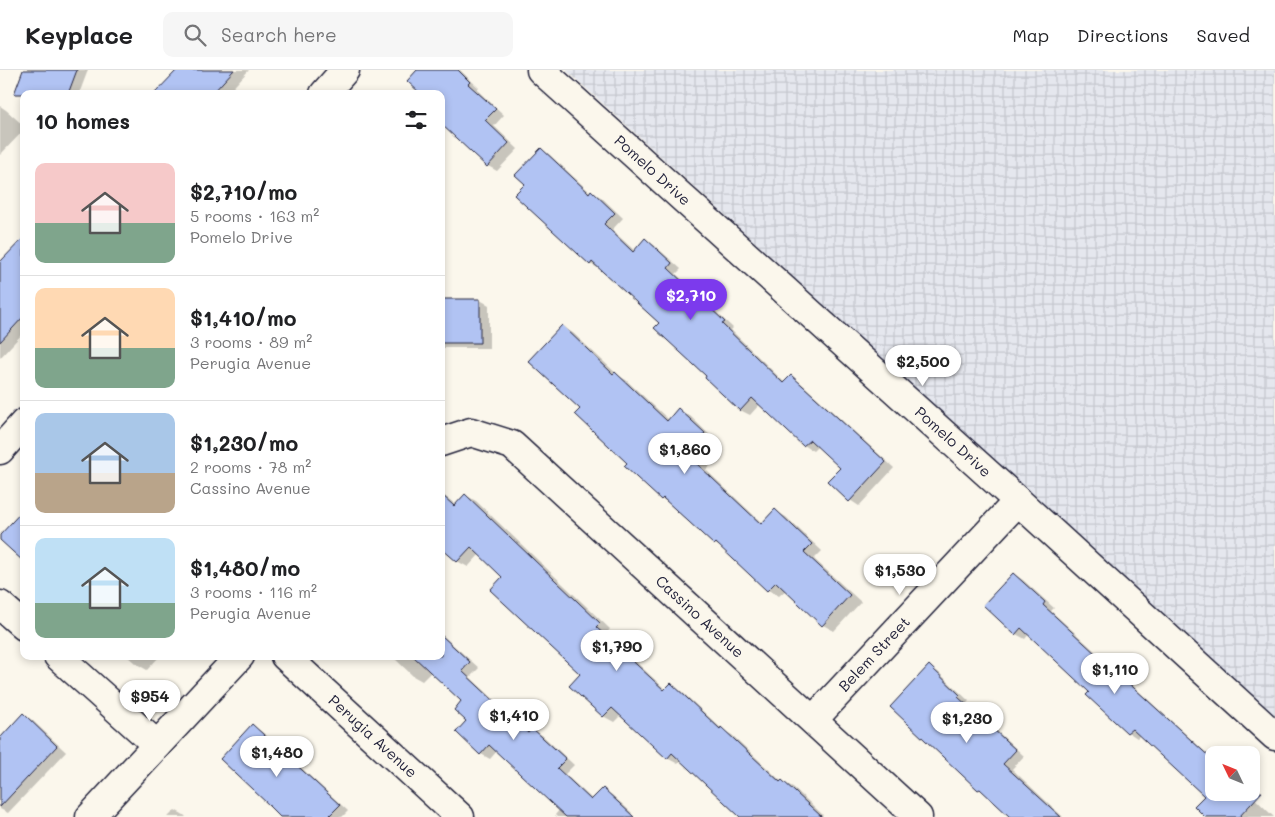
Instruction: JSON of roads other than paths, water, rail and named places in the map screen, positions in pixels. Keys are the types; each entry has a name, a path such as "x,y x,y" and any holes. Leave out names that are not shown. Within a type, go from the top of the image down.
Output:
{"street":[{"path":"328,90 345,70"},
{"name":"Pomelo Drive","path":"540,70 1018,501 1275,736"},
{"path":"0,450 20,428"},
{"name":"Cassino Avenue","path":"445,441 471,432 512,444 918,817"},
{"name":"Belem Street","path":"813,720 1018,501"},
{"path":"0,605 20,622"},
{"path":"62,660 157,745"},
{"path":"90,817 236,660"},
{"name":"Perugia Avenue","path":"289,660 460,817"}]}
